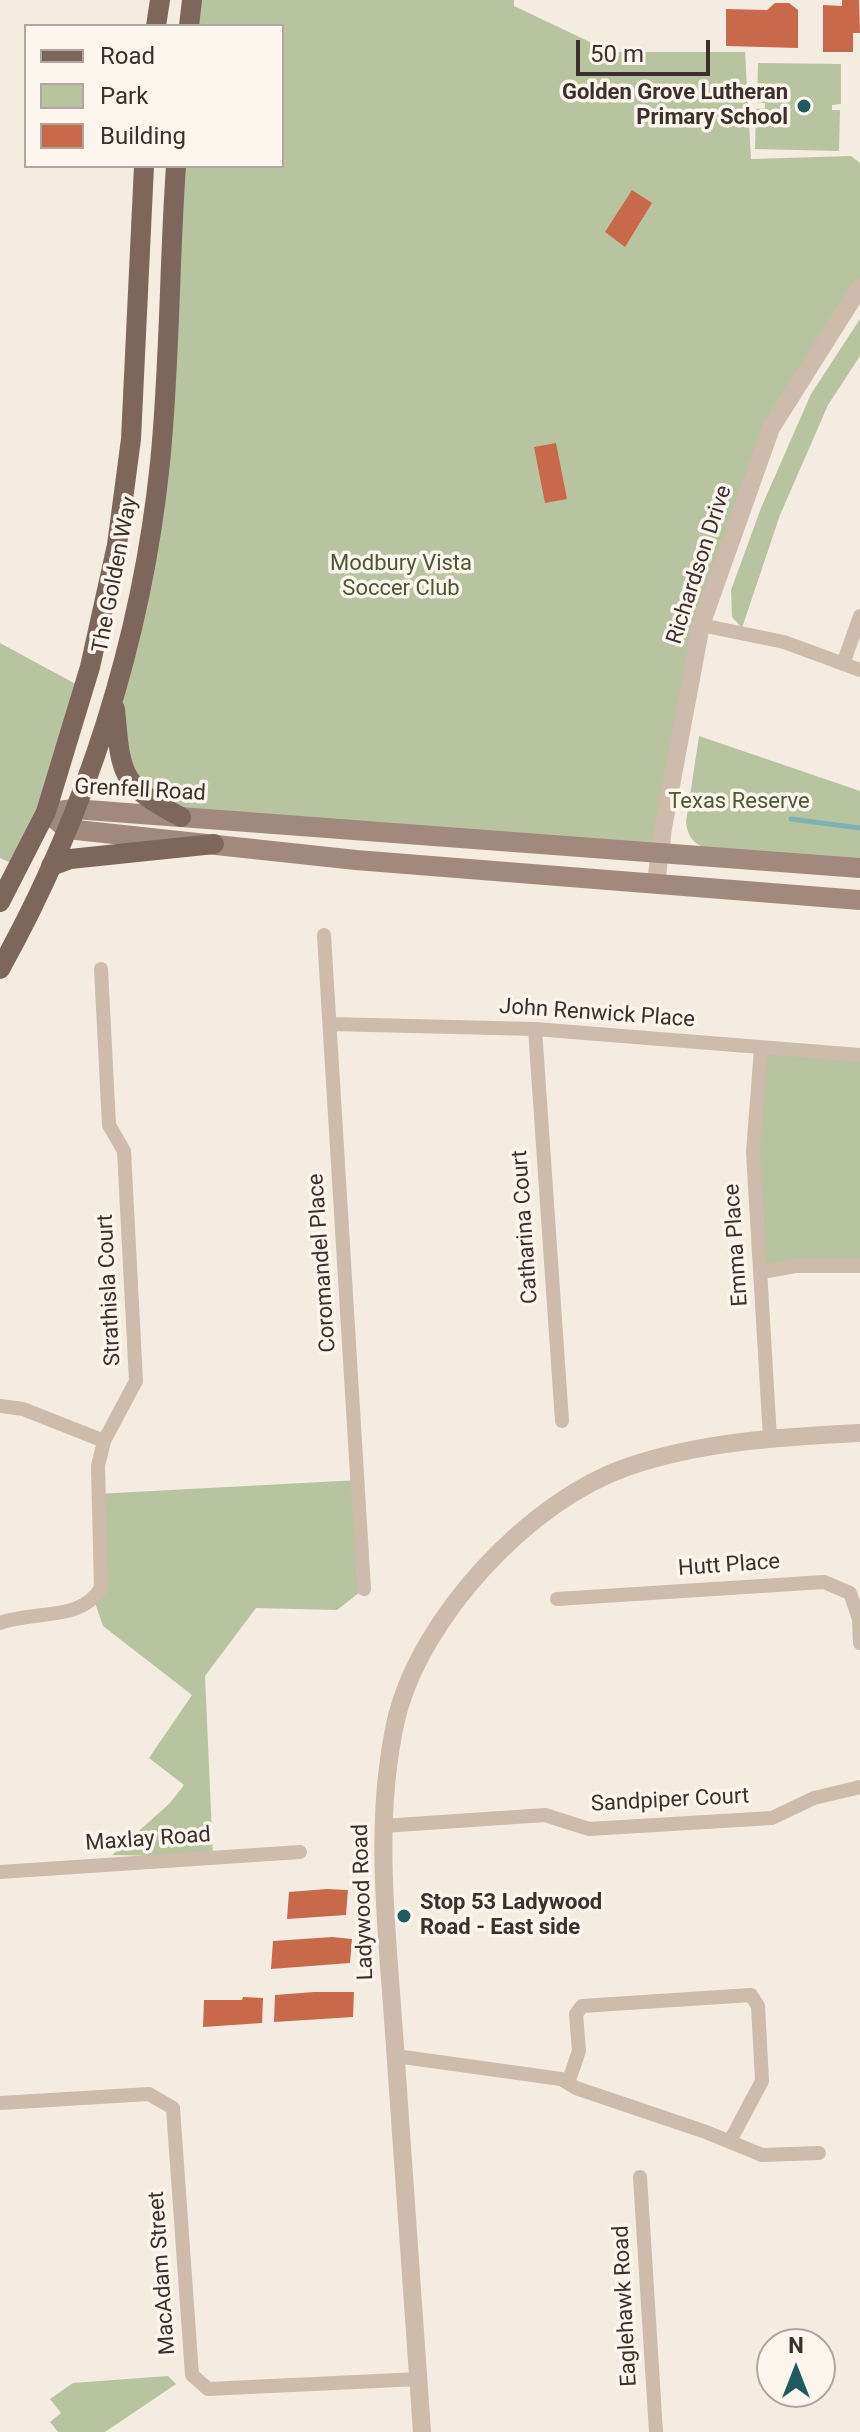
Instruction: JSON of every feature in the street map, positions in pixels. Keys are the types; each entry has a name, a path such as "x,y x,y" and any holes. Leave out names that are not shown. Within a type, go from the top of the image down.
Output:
{"main road":[{"path":"156,24 160,0"},
{"path":"189,24 192,0"},
{"name":"The Golden Way","path":"0,902 46,812 90,667 123,509 133,417 144,168"},
{"name":"The Golden Way","path":"0,969 67,829 114,697 139,595 160,467 176,168"},
{"path":"114,697 118,746 128,781 143,796 181,817"},
{"name":"Grenfell Road","path":"46,812 74,809 860,868"},
{"name":"Grenfell Road","path":"46,812 67,829 356,860 860,900"},
{"path":"51,866 70,859 214,844"}],"street":[{"name":"Richardson Drive","path":"656,883 701,625 771,428 860,287"},
{"path":"843,664 860,616"},
{"path":"701,625 784,642 860,670"},
{"name":"Coromandel Place","path":"324,935 364,1589"},
{"name":"Strathisla Court","path":"0,1623 22,1615 75,1611 94,1600 101,1588 103,1567 96,1494 104,1441 136,1381 124,1151 109,1125 101,969"},
{"name":"John Renwick Place","path":"330,1024 535,1029 860,1055"},
{"name":"Catharina Court","path":"535,1029 562,1421"},
{"name":"Emma Place","path":"761,1049 753,1152 770,1438"},
{"path":"762,1272 795,1266 860,1266"},
{"path":"0,1406 23,1409 104,1441"},
{"name":"Ladywood Road","path":"422,2432 381,1847 397,1718 410,1681 438,1626 470,1584 548,1509 626,1467 730,1443 860,1433"},
{"name":"Hutt Place","path":"557,1599 824,1582 850,1593 859,1619 860,1643"},
{"name":"Sandpiper Court","path":"383,1826 545,1815 589,1829 772,1818 814,1798 860,1787"},
{"name":"Maxlay Road","path":"0,1872 300,1852"},
{"path":"568,2083 579,2051 576,2014 582,2006 751,1995 758,2006 762,2081 730,2141"},
{"path":"396,2056 554,2077 762,2155 819,2153"},
{"name":"MacAdam Street","path":"0,2103 149,2094 173,2108 192,2375 208,2389 419,2379"},
{"name":"Eaglehawk Road","path":"640,2177 656,2432"}],"green space":[{"name":"Modbury Vista Soccer Club","path":"194,0 514,0 514,6 611,52 745,52 751,159 851,156 860,163 860,287 771,428 701,625 660,851 181,817 135,790 116,688 141,584 177,168 284,168 284,24 190,24"},
{"path":"758,63 841,64 841,104 832,105 832,110 840,110 839,151 755,149 756,109 765,108 765,103 757,103"},
{"path":"860,319 860,356 828,405 780,515 742,628 732,617 731,590 761,508 811,394"},
{"path":"0,643 83,688 19,867 0,858"},
{"name":"Texas Reserve","path":"699,736 860,791 860,861 708,849 695,842 686,822"},
{"path":"761,1049 860,1055 860,1266 762,1272 753,1152"},
{"path":"359,1480 364,1589 337,1610 256,1608 205,1676 213,1857 112,1855 170,1803 184,1785 149,1758 192,1695 103,1626 94,1600 96,1494"},
{"path":"168,2376 176,2384 105,2432 58,2432 50,2422 61,2413 50,2399 73,2383"}],"building":[{"path":"842,0 859,0 860,33 853,33 853,52 823,52 823,5 842,6"},
{"path":"775,3 789,3 798,10 798,48 726,46 726,9 767,10"},
{"path":"632,190 652,203 625,247 605,232"},
{"path":"556,443 567,499 545,503 534,447"},
{"path":"348,1890 346,1915 287,1919 289,1892"},
{"path":"332,1937 352,1939 350,1963 271,1969 273,1941"},
{"path":"354,1992 353,2017 274,2022 275,1995"},
{"path":"243,1997 263,1998 262,2023 203,2027 204,2000 242,2000"}],"waterway":[{"path":"791,819 860,828"}],"place":[{"name":"Golden Grove Lutheran Primary School","path":"804,106"},
{"name":"Stop 53 Ladywood Road - East side","path":"404,1916"}]}
